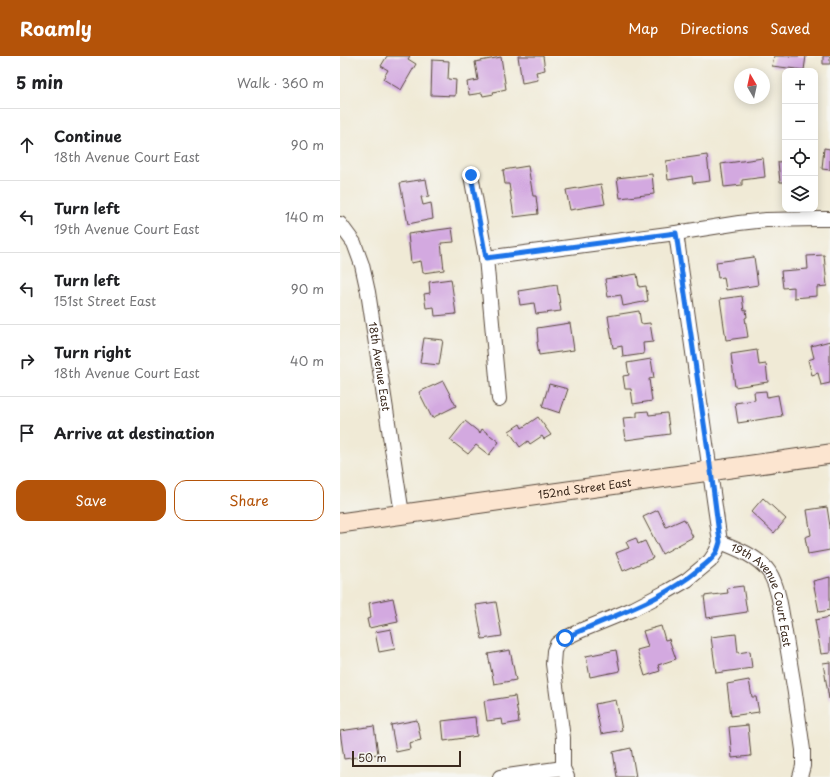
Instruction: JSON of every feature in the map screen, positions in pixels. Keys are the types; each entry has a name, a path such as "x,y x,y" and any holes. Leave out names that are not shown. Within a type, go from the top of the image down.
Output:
{"main road":[{"name":"152nd Street East","path":"340,523 830,454"}],"street":[{"path":"471,175 486,258 500,399"},
{"path":"486,258 676,233 739,223 766,220 830,219"},
{"name":"18th Avenue East","path":"340,224 354,243 362,265 368,292 402,514"},
{"name":"19th Avenue Court East","path":"676,233 720,542 743,552 757,561 768,572 776,588 788,648 804,750 803,766 800,777"},
{"path":"500,777 565,772 563,738 553,664 554,651 557,644 565,638 633,608 687,580 710,561 720,542"}],"building":[{"path":"387,56 410,56 408,59 416,64 401,90 383,79 388,70 381,66"},
{"path":"518,56 543,56 545,70 536,72 538,80 522,83"},
{"path":"774,56 806,56 804,68 772,66"},
{"path":"823,56 830,56 830,64 823,64"},
{"path":"501,57 506,89 493,92 494,94 483,96 482,93 469,95 467,82 478,80 475,62"},
{"path":"432,60 449,61 448,79 456,80 455,96 431,95"},
{"path":"824,148 830,149 830,170 822,169"},
{"path":"707,155 710,181 693,183 692,176 668,180 666,161"},
{"path":"763,158 765,177 742,180 742,185 724,187 721,164"},
{"path":"782,161 782,182 780,182 778,162"},
{"path":"528,166 533,196 536,196 538,214 514,217 509,184 505,184 503,170"},
{"path":"652,174 654,194 620,198 617,178"},
{"path":"426,179 429,196 421,197 423,205 431,203 433,219 408,224 400,183"},
{"path":"601,184 605,204 570,210 566,190"},
{"path":"452,228 454,242 441,243 444,270 423,273 421,261 411,263 408,234"},
{"path":"824,255 827,286 817,287 817,296 794,298 794,287 783,288 781,271 808,269 807,256"},
{"path":"754,257 758,285 726,290 724,277 718,278 716,262"},
{"path":"637,274 639,287 646,286 648,301 623,306 621,295 608,297 605,279"},
{"path":"451,279 456,314 435,316 434,307 426,308 424,294 430,293 429,282"},
{"path":"557,285 561,311 536,314 534,303 520,305 518,291"},
{"path":"742,296 744,311 746,310 747,317 745,318 748,337 726,340 720,299"},
{"path":"639,311 641,324 650,323 653,342 643,343 644,354 623,357 622,346 613,348 608,316"},
{"path":"570,323 574,350 539,355 537,328"},
{"path":"424,338 443,340 439,365 420,363"},
{"path":"830,341 830,383 821,385 818,373 812,375 808,360 814,358 811,346"},
{"path":"757,350 759,365 766,364 768,382 735,387 731,354"},
{"path":"651,359 654,378 649,379 652,401 633,404 631,389 625,389 623,376 629,375 627,363"},
{"path":"443,381 456,406 432,418 419,392"},
{"path":"549,384 568,389 560,413 542,407"},
{"path":"766,391 767,397 778,395 782,416 738,423 735,403 755,400 754,392"},
{"path":"648,411 649,415 667,413 670,434 626,440 623,418 637,417 637,412"},
{"path":"538,417 551,435 544,439 542,436 530,444 528,441 520,447 509,431 520,424 522,428"},
{"path":"465,421 480,433 482,429 499,442 489,455 476,445 468,454 450,440"},
{"path":"763,498 786,519 774,533 751,512"},
{"path":"827,507 830,526 830,550 808,554 805,537 811,535 807,510"},
{"path":"658,510 666,527 684,519 693,537 662,554 643,517"},
{"path":"636,538 638,544 645,541 653,558 623,571 616,553 629,548 626,542"},
{"path":"830,577 830,610 819,612 813,581"},
{"path":"743,586 747,612 707,618 704,596 728,593 727,588"},
{"path":"393,598 398,622 369,628 367,619 371,618 369,603"},
{"path":"496,602 502,636 482,639 476,605"},
{"path":"830,617 830,653 821,654 815,620"},
{"path":"661,626 665,640 669,639 676,659 658,665 660,671 645,676 637,650 648,647 643,631"},
{"path":"391,629 395,649 379,652 375,632"},
{"path":"736,634 738,653 750,651 752,668 716,673 711,637"},
{"path":"510,650 516,680 494,684 488,654"},
{"path":"616,650 620,671 590,677 586,656"},
{"path":"830,662 830,698 829,699 823,663"},
{"path":"749,680 752,697 756,697 759,712 731,716 727,684"},
{"path":"515,696 519,722 503,725 502,719 487,721 484,701"},
{"path":"616,700 622,730 601,734 595,704"},
{"path":"475,717 477,736 444,741 442,721"},
{"path":"417,720 421,740 409,743 410,749 396,752 391,725"},
{"path":"748,725 751,756 732,758 729,727"},
{"path":"374,726 378,754 344,759 340,731"},
{"path":"631,748 636,777 617,777 613,752"}],"route":[{"path":"471,175 486,258 676,233 720,542 710,561 687,580 633,608 565,638"}]}
